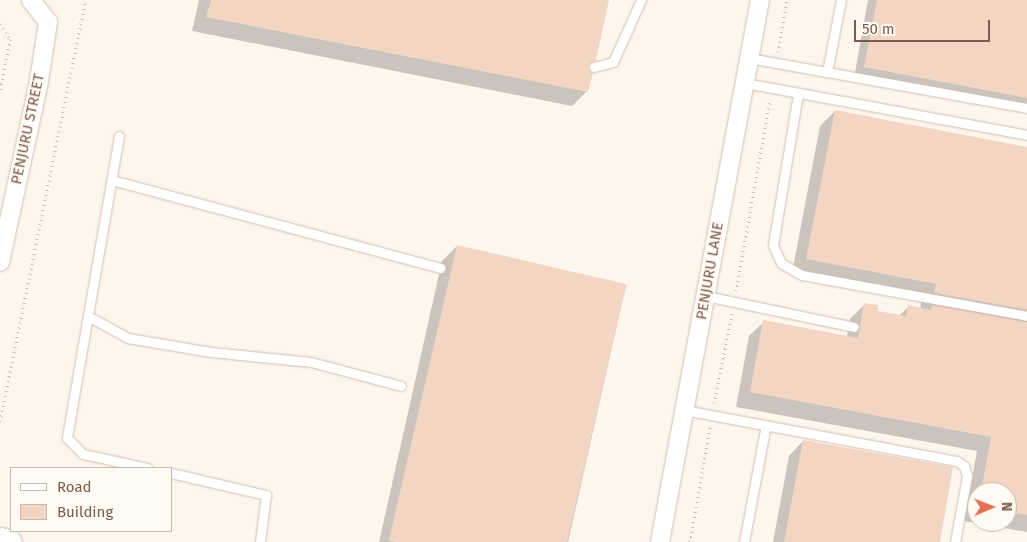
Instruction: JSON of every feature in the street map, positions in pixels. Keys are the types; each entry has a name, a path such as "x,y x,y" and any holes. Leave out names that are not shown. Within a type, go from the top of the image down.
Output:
{"main road":[{"path":"0,540 9,542"}],"street":[{"name":"PENJURU STREET","path":"0,262 39,81 48,22 31,0"},
{"name":"PENJURU LANE","path":"660,542 760,0"}],"lane":[{"path":"594,67 613,62 641,0"},
{"path":"826,72 841,0"},
{"path":"749,58 1027,108"},
{"path":"745,83 1027,135"},
{"path":"798,94 773,245 782,263 802,275 1027,316"},
{"path":"119,136 68,438 83,454 143,467"},
{"path":"112,180 440,268"},
{"path":"706,296 734,304 854,327"},
{"path":"88,316 128,338 211,352 311,362 401,386"},
{"path":"684,410 961,463 967,476 955,542"},
{"path":"744,542 766,425"},
{"path":"172,474 266,495 260,542"}],"path":[{"path":"0,421 86,0"},
{"path":"776,63 787,0"},
{"path":"0,24 10,39 0,91"},
{"path":"690,542 772,89"}],"building":[{"path":"211,0 609,0 596,60 588,66 593,73 588,92 206,17"},
{"path":"877,0 1027,0 1027,98 864,67"},
{"path":"835,110 1027,147 1027,310 934,293 936,284 806,259"},
{"path":"457,245 627,284 567,542 396,542 389,540"},
{"path":"864,303 878,305 878,311 906,316 908,305 931,310 932,305 1027,322 1027,515 1017,514 1017,482 983,482 991,437 750,392 763,320 858,338"},
{"path":"803,440 953,467 940,542 784,542"}]}
